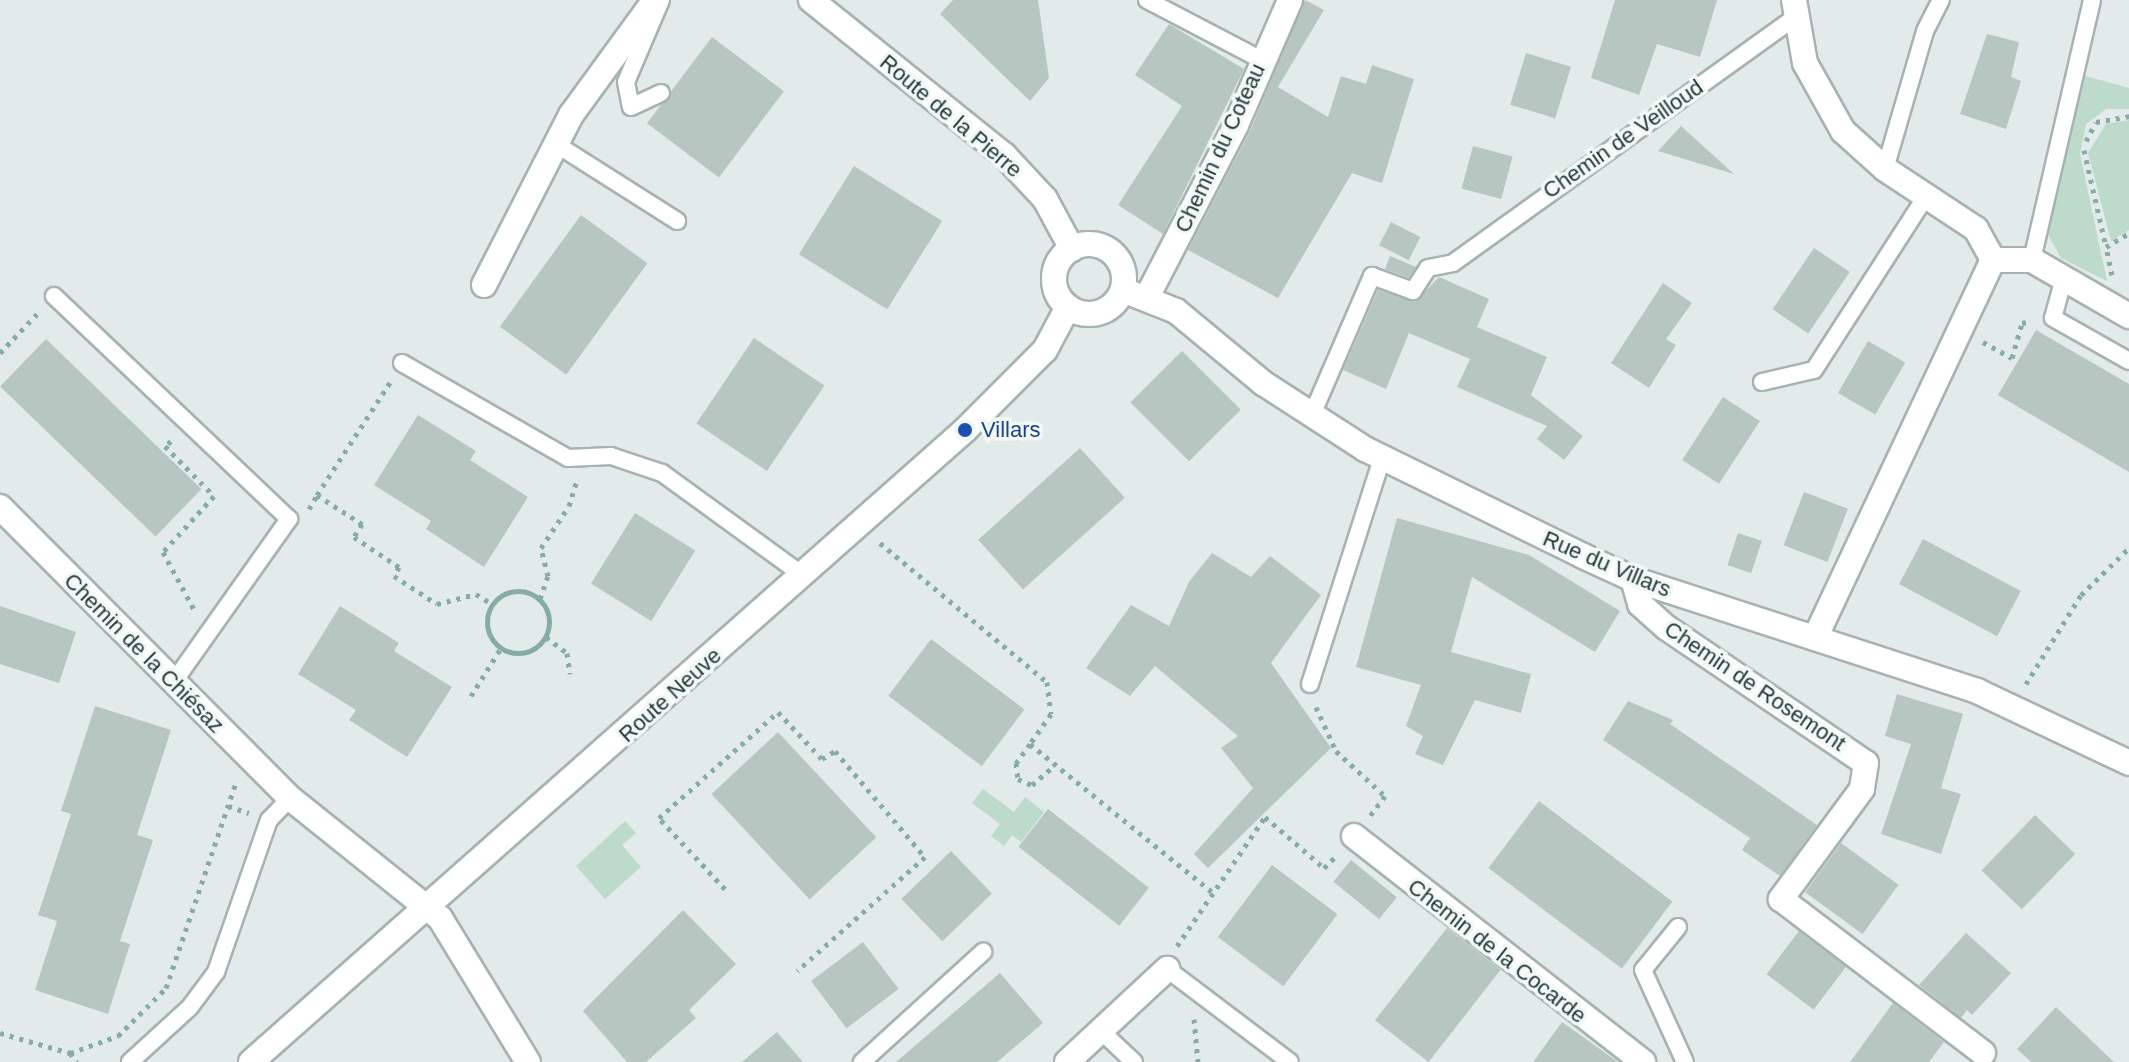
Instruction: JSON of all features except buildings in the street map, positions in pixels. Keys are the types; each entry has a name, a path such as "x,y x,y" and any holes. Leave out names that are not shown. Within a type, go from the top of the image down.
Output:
{"street":[{"path":"484,285 559,146 571,115 658,0"},
{"name":"Route de la Pierre","path":"811,0 1004,155 1045,199 1072,249"},
{"name":"Chemin du Coteau","path":"1148,295 1236,125 1290,0"},
{"name":"Chemin de Veilloud","path":"1794,9 1805,63 1843,131 1885,169 1976,229 1993,260"},
{"path":"1095,245 1116,256 1123,290 1100,313 1068,307 1054,277 1072,249 1095,245"},
{"path":"1815,638 1993,260 2032,260 2125,314"},
{"name":"Rue du Villars","path":"1123,290 1148,295 1311,417 1382,458 1633,579 1977,691 2129,763"},
{"name":"Route Neuve","path":"251,1062 804,576 1003,394 1045,350 1068,307"},
{"name":"Chemin de la Chiésaz","path":"0,507 172,684 290,798 440,918 528,1062"},
{"name":"Chemin de Rosemont","path":"1633,579 1640,604 1667,628 1866,763 1862,789 1781,899 1983,1053"},
{"name":"Chemin de la Cocarde","path":"1354,836 1643,1062"},
{"path":"1067,1062 1167,969"}],"lane":[{"path":"658,0 626,82 631,107 661,93"},
{"path":"1147,0 1262,60"},
{"path":"1885,169 1925,31 1941,0"},
{"path":"2032,260 2092,0"},
{"name":"Chemin de Veilloud","path":"1311,417 1372,276 1413,291 1428,268 1453,263 1794,9"},
{"path":"559,146 677,221"},
{"path":"1762,382 1814,370 1926,196"},
{"path":"2064,278 2053,318 2129,361"},
{"path":"54,296 289,519 172,684"},
{"path":"402,363 568,458 611,456 662,473 804,576"},
{"path":"1310,684 1382,458"},
{"path":"130,1062 190,1007 216,972 269,820 290,798"},
{"path":"1678,927 1643,970 1685,1062"},
{"path":"862,1062 983,952"},
{"path":"1167,969 1290,1062"},
{"path":"1101,1031 1134,1062"}],"path":[{"path":"2125,314 2083,152 2096,122 2129,116"},
{"path":"2106,247 2129,233"},
{"path":"0,353 54,296"},
{"path":"2002,352 2012,358 2022,323 2053,318"},
{"path":"289,519 305,516 402,363"},
{"path":"189,424 165,446 214,496 163,552 208,635"},
{"path":"540,599 548,576 541,548 569,506 578,475 568,458"},
{"path":"317,495 362,524 354,537 399,567 394,576 430,600 437,604 476,594 492,604"},
{"path":"880,543 1047,682 1051,714 1014,768 1018,779 1032,785 1055,764"},
{"path":"2026,685 2030,669 2081,595 2129,548"},
{"path":"511,591 540,599 550,617 546,637 520,654 501,648 488,632 492,604 511,591"},
{"path":"546,637 567,653 570,674"},
{"path":"471,696 501,648"},
{"path":"1167,969 1212,892 1265,817 1324,868 1385,796 1336,751 1321,728 1310,684"},
{"path":"725,889 659,818 778,712 822,759 835,751 925,857 797,971"},
{"path":"1030,744 1212,892"},
{"path":"0,1033 70,1053 118,1036 166,988 239,775"},
{"path":"1191,988 1198,1062"},
{"path":"70,1053 77,1062"}],"green space":[{"path":"2082,75 2129,88 2129,109 2106,109 2086,124 2080,154 2107,281 2061,258 2045,229"},
{"path":"2129,120 2129,230 2111,241 2088,153 2106,124"},
{"path":"983,789 1014,812 1025,797 1044,812 1021,842 1012,835 1004,846 991,836 1000,824 972,803"},
{"path":"625,821 636,833 622,845 641,867 605,899 576,866"}],"place":[{"name":"Villars","path":"965,430"}]}
